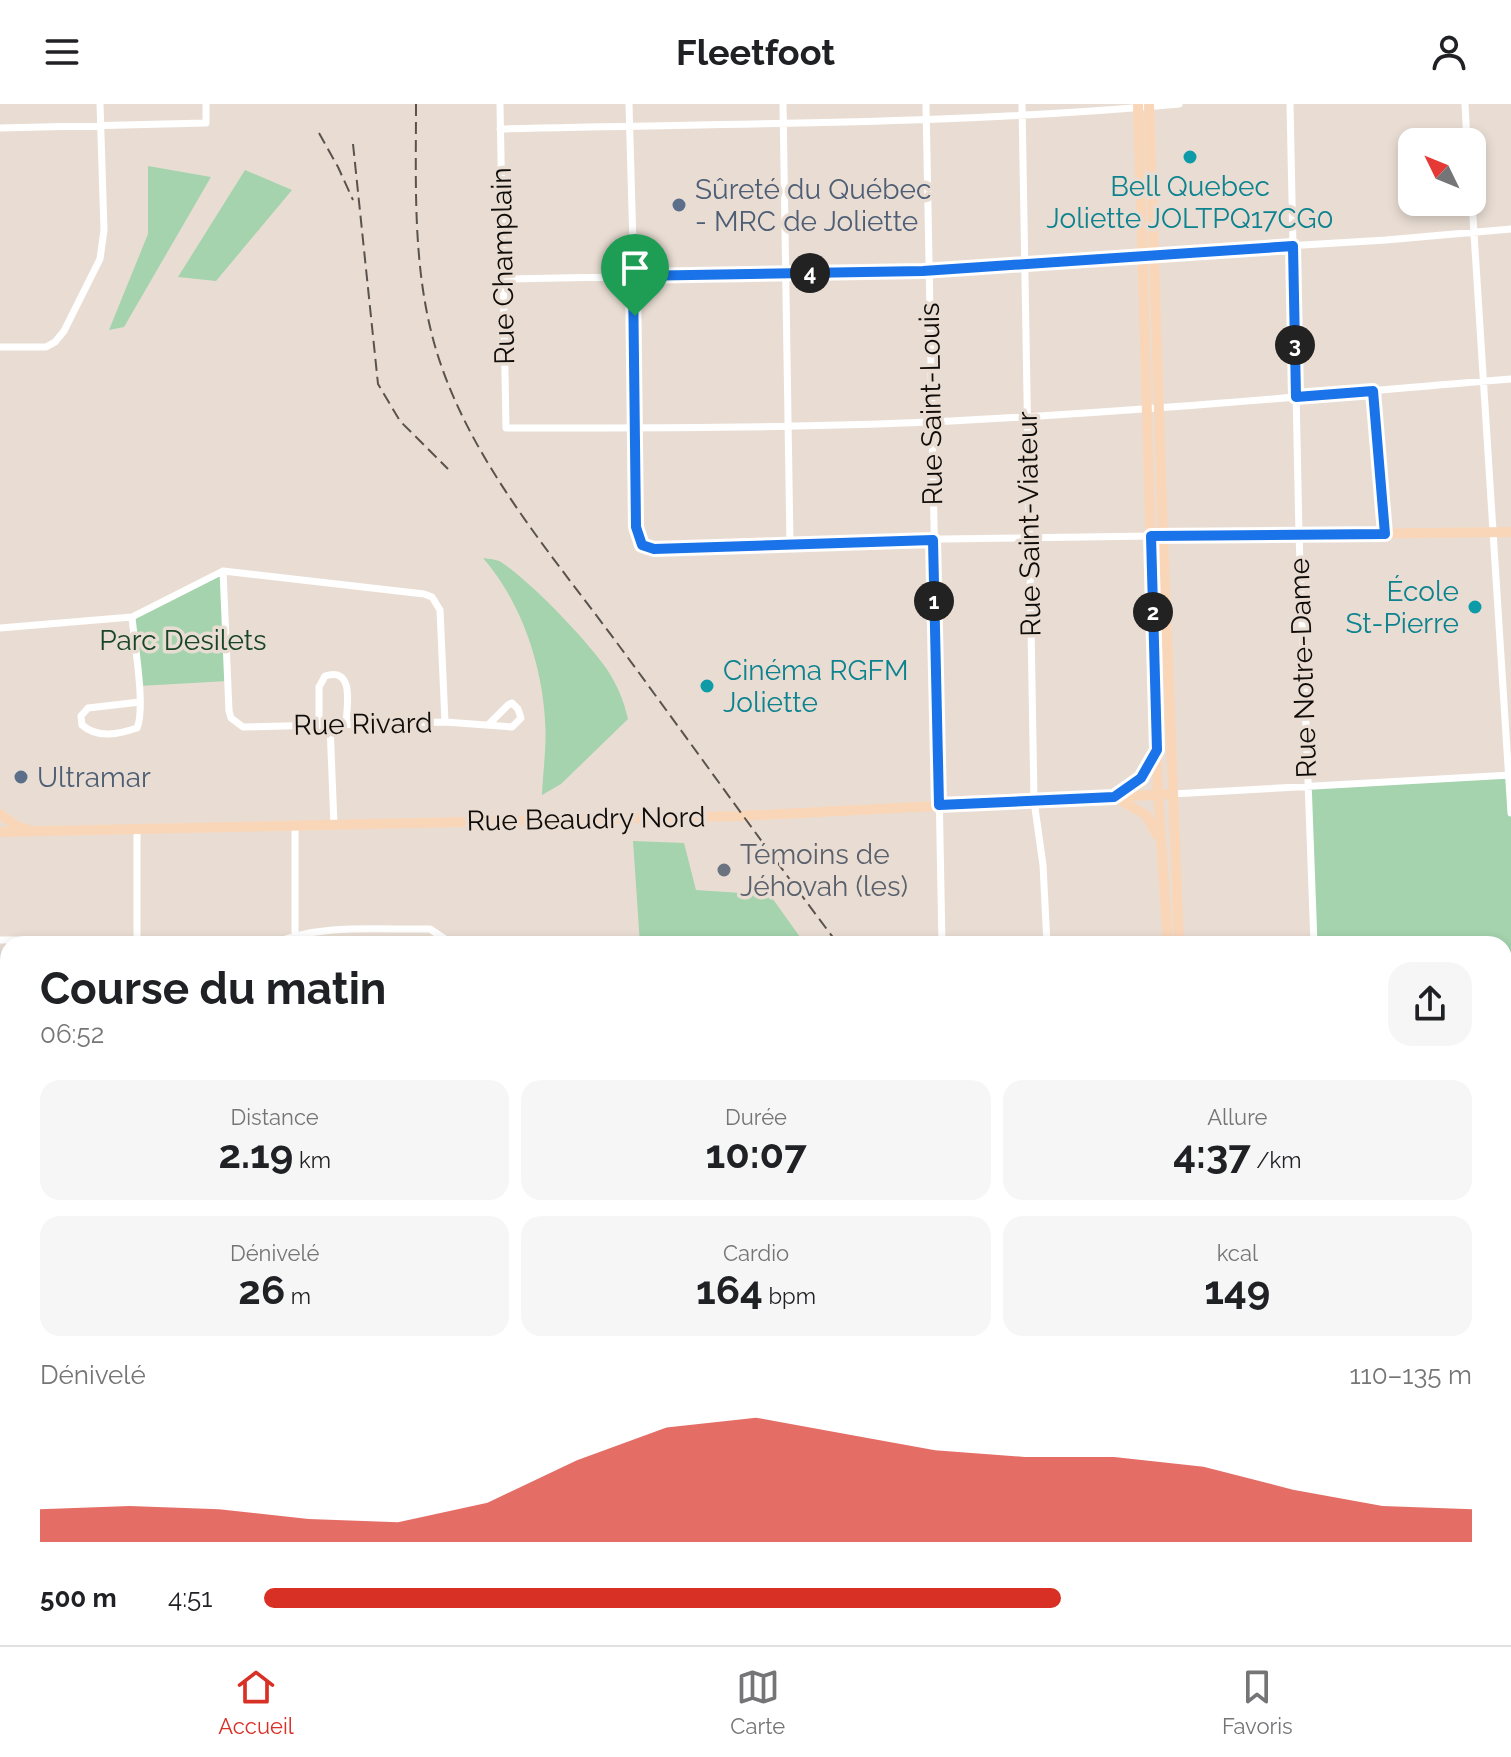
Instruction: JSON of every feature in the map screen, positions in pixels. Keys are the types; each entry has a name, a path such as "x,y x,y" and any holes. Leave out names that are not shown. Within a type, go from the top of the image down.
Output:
{"main road":[{"path":"1144,106 1157,536 1179,936"},
{"path":"1157,536 1511,532"},
{"path":"1157,536 1158,795 1168,936"},
{"path":"1157,750 1141,778 1114,797 1146,815 1153,823 1162,848"},
{"name":"Rue Beaudry Nord","path":"0,832 741,816 1172,794"},
{"path":"0,814 18,827 37,831"}],"street":[{"path":"0,347 46,347 55,342 64,331 100,259 104,230 100,104"},
{"path":"0,128 206,123 206,104"},
{"name":"Rue Champlain","path":"500,104 506,428 636,428"},
{"path":"629,104 636,527 642,545 654,549 1157,536"},
{"path":"783,104 790,545"},
{"name":"Rue Saint-Louis","path":"926,104 942,936"},
{"name":"Rue Saint-Viateur","path":"1022,104 1034,801 1043,865 1047,936"},
{"path":"500,129 926,120 1179,104"},
{"name":"Rue Notre-Dame","path":"1290,104 1299,535 1314,936"},
{"path":"1465,104 1466,128"},
{"path":"1473,216 1511,813"},
{"path":"503,279 928,270 1511,229"},
{"path":"636,428 931,422 1153,409 1511,379"},
{"path":"1373,391 1385,534"},
{"path":"0,628 132,617 223,571 424,594 432,597 440,610 445,722"},
{"name":"Rue Rivard","path":"223,571 229,711 231,718 243,727 445,722 489,724"},
{"path":"132,617 140,702 140,722 132,730 98,734 82,725 81,716 88,708 140,702"},
{"path":"319,726 319,687 325,676 331,674 342,676 348,689 346,724"},
{"path":"330,725 334,825"},
{"path":"1172,794 1510,775"},
{"path":"295,826 295,934"},
{"path":"137,829 137,936"},
{"path":"291,936 321,931 430,929 441,936"}],"green space":[{"path":"148,166 211,177 124,327 109,330 148,234"},
{"path":"245,170 292,190 216,281 178,277"},
{"path":"483,558 499,561 513,571 572,627 610,674 628,719 561,784 542,795 545,729 543,698 534,655 508,593"},
{"name":"Parc Desilets","path":"223,571 228,681 139,686 132,617"},
{"path":"1508,775 1511,936 1314,936 1307,785"},
{"path":"633,841 684,843 696,890 770,895 799,936 639,936"}],"railway":[{"path":"416,104 417,231 424,294 438,356 472,435 542,544 832,936"},
{"path":"319,133 353,200"},
{"path":"353,144 378,384 400,421 448,469"}],"place":[{"name":"Bell Quebec Joliette JOLTPQ17CG0","path":"1190,157"},
{"name":"Sûreté du Québec - MRC de Joliette","path":"679,205"},
{"name":"École St-Pierre","path":"1475,607"},
{"name":"Cinéma RGFM Joliette","path":"707,686"},
{"name":"Ultramar","path":"21,777"},
{"name":"Témoins de Jéhovah (les)","path":"724,870"}],"route":[{"path":"1293,246 1296,397 1373,391 1385,534 1151,536 1157,750 1150,767 1136,784 1114,797 939,805 933,540 654,549 642,545 636,527 635,316 633,276 923,271 1293,246"}]}
